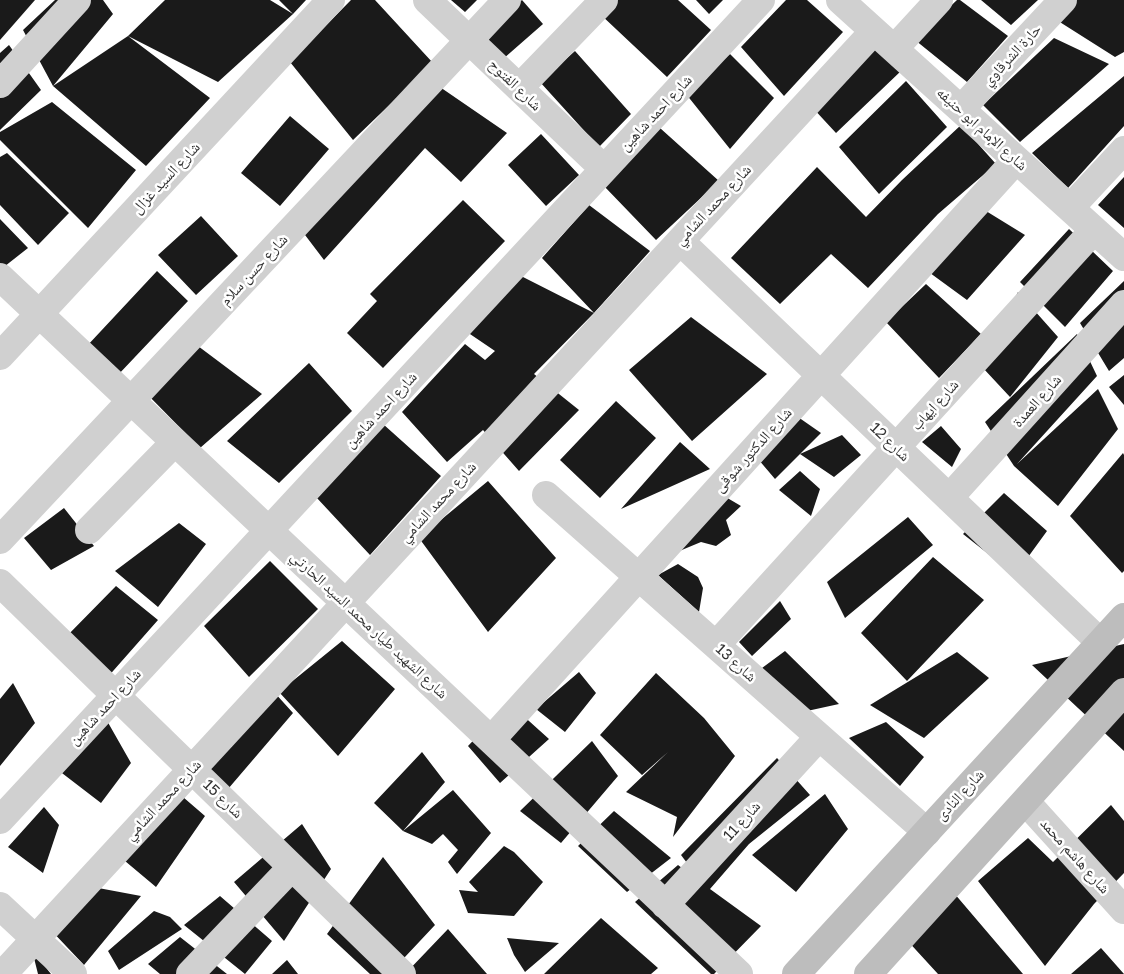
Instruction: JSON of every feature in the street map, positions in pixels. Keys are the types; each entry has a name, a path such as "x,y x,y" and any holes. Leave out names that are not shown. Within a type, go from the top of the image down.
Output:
{"street":[{"path":"0,84 77,0"},
{"name":"شارع السيد غزال","path":"0,356 331,0"},
{"name":"شارع الفتوح","path":"426,0 604,169"},
{"name":"شارع حسن سلام","path":"0,540 507,0"},
{"path":"519,88 604,0"},
{"name":"شارع احمد شاهين","path":"0,820 761,0"},
{"name":"شارع الإمام ابو حنيفه","path":"840,0 1124,257"},
{"path":"894,49 938,0"},
{"name":"حارة الشرقاوي","path":"961,109 1063,0"},
{"name":"شارع محمد الشامي","path":"3,974 874,31"},
{"path":"1070,208 1124,150"},
{"name":"شارع الدكتور شوقى","path":"491,740 1016,160"},
{"name":"شارع ايهاب","path":"716,646 1094,230"},
{"name":"شارع 12","path":"680,241 1100,642"},
{"name":"شارع الشهيد طيار محمد السيد الحارتي","path":"0,277 739,974"},
{"name":"شارع العمدة","path":"949,498 1124,304"},
{"path":"89,530 175,442"},
{"name":"شارع 13","path":"546,495 926,832"},
{"name":"شارع 15","path":"0,583 402,974"},
{"name":"شارع النادى","path":"796,974 1124,617"},
{"path":"868,974 1124,692"},
{"name":"شارع 11","path":"665,905 819,737"},
{"name":"شارع هاشم محمد","path":"1026,802 1124,910"},
{"path":"190,974 292,867"},
{"path":"0,906 73,974"}],"building":[{"path":"0,0 35,0 0,40"},
{"path":"55,0 103,0 113,14 53,86 23,30"},
{"path":"165,0 270,0 293,14 218,82 128,36"},
{"path":"279,0 306,0 293,14"},
{"path":"351,0 375,0 433,63 353,140 290,62"},
{"path":"451,0 477,0 465,12"},
{"path":"522,0 543,24 503,59 482,35"},
{"path":"613,0 678,0 711,30 667,77 600,14"},
{"path":"696,0 723,0 709,14"},
{"path":"786,0 807,0 843,32 784,96 741,47"},
{"path":"957,0 960,0 1008,36 967,82 915,40"},
{"path":"981,0 1038,0 1011,25"},
{"path":"1072,0 1124,0 1124,52 1115,57 1055,19"},
{"path":"128,36 210,98 146,166 53,86"},
{"path":"1054,38 1109,64 1020,142 983,105"},
{"path":"9,45 41,90 0,130 0,53"},
{"path":"876,45 901,71 836,133 811,106"},
{"path":"575,51 631,114 599,147 540,82"},
{"path":"730,54 774,98 730,149 686,94"},
{"path":"1124,76 1124,126 1068,188 1032,153"},
{"path":"906,81 947,127 879,194 839,147"},
{"path":"437,85 507,133 461,182 425,148 324,260 302,231"},
{"path":"52,102 136,170 88,228 0,140 0,132"},
{"path":"290,116 329,149 280,206 241,173"},
{"path":"961,125 996,164 938,214 868,288 831,254 780,304 731,258 817,167 866,217 902,180"},
{"path":"660,128 719,181 656,240 603,185"},
{"path":"541,134 579,175 546,206 508,165"},
{"path":"7,153 69,213 38,245 0,205 0,157"},
{"path":"1124,177 1124,228 1098,205"},
{"path":"463,200 505,241 383,368 347,333 377,301 370,294"},
{"path":"589,205 650,251 594,313 542,258"},
{"path":"986,211 1025,235 967,300 915,262"},
{"path":"201,216 238,256 196,295 158,255"},
{"path":"0,219 28,248 0,270"},
{"path":"1069,229 1113,271 1065,327 1020,282"},
{"path":"157,271 188,301 117,376 86,347"},
{"path":"521,276 594,313 534,374 579,410 519,471 483,430 447,462 402,412 465,344 485,360 495,351 467,332"},
{"path":"1124,281 1124,358 1109,371 1080,323"},
{"path":"926,284 981,334 939,378 886,322"},
{"path":"1018,292 1058,337 1010,397 983,368"},
{"path":"691,317 767,374 692,441 629,370"},
{"path":"1077,334 1097,376 1017,464 1098,389 1118,429 1058,506 1014,466 985,422"},
{"path":"194,343 262,394 200,448 144,391"},
{"path":"309,363 352,411 279,483 227,441"},
{"path":"1124,375 1124,405 1109,387"},
{"path":"616,401 656,438 600,498 560,460"},
{"path":"798,417 821,433 775,479 758,459"},
{"path":"383,424 441,476 370,555 316,497"},
{"path":"941,426 961,449 952,467 922,442"},
{"path":"842,435 861,455 834,477 800,454"},
{"path":"680,442 710,469 621,509"},
{"path":"1123,453 1124,571 1122,573 1070,516"},
{"path":"800,471 820,489 811,516 779,490"},
{"path":"488,481 556,558 488,632 419,538"},
{"path":"1004,493 1047,531 1015,575 963,534"},
{"path":"724,496 741,506 726,520 731,535 716,546 701,542 677,552"},
{"path":"64,508 94,546 51,570 24,538"},
{"path":"908,517 933,545 845,618 827,582"},
{"path":"179,523 206,544 158,607 115,571"},
{"path":"933,557 984,600 907,681 861,633"},
{"path":"270,561 318,609 249,677 204,626"},
{"path":"678,564 698,577 703,588 699,612 658,575"},
{"path":"116,586 158,620 106,679 62,641"},
{"path":"780,601 791,619 752,656 739,642"},
{"path":"342,641 395,689 338,756 279,692"},
{"path":"1124,644 1124,751 1032,665"},
{"path":"785,651 839,704 807,711 762,668"},
{"path":"957,652 989,678 924,738 870,705"},
{"path":"579,672 596,693 565,732 536,709"},
{"path":"656,673 704,718 735,756 673,837 677,817 626,792 668,752 642,775 600,735"},
{"path":"13,683 35,723 0,766 0,699"},
{"path":"274,692 293,713 228,789 199,772"},
{"path":"509,703 549,739 500,783 468,746"},
{"path":"106,719 131,763 101,803 58,770"},
{"path":"886,722 924,757 900,786 849,738"},
{"path":"592,741 618,776 561,843 520,811"},
{"path":"422,752 445,782 403,831 374,803"},
{"path":"777,758 810,795 749,844 710,889 761,926 714,974 711,974 635,902 678,865 702,883 681,855"},
{"path":"453,790 491,833 457,874 448,862 458,850 443,834 432,844 403,831"},
{"path":"176,791 205,816 156,887 125,861"},
{"path":"825,794 848,829 796,892 752,855"},
{"path":"1111,805 1124,821 1124,873 1094,904 1045,966 978,881 1028,838 1053,862"},
{"path":"44,807 59,825 43,873 8,847"},
{"path":"614,811 671,858 627,892 578,846"},
{"path":"302,824 331,869 284,941 234,882"},
{"path":"504,846 514,852 543,882 514,916 468,913 459,890 478,892 469,882"},
{"path":"383,857 435,925 389,974 370,974 327,934"},
{"path":"948,886 1023,974 938,974 894,926"},
{"path":"93,887 141,896 84,965 48,927"},
{"path":"220,896 272,941 245,974 184,925"},
{"path":"154,911 170,917 182,929 119,970 108,951"},
{"path":"601,918 658,968 651,974 544,974"},
{"path":"448,929 487,974 405,974"},
{"path":"180,937 227,974 160,974 148,964"},
{"path":"507,938 559,943 525,972 514,955"},
{"path":"1101,948 1124,974 1071,974"},
{"path":"32,950 51,974 38,974"},
{"path":"287,960 298,974 272,974"}]}
